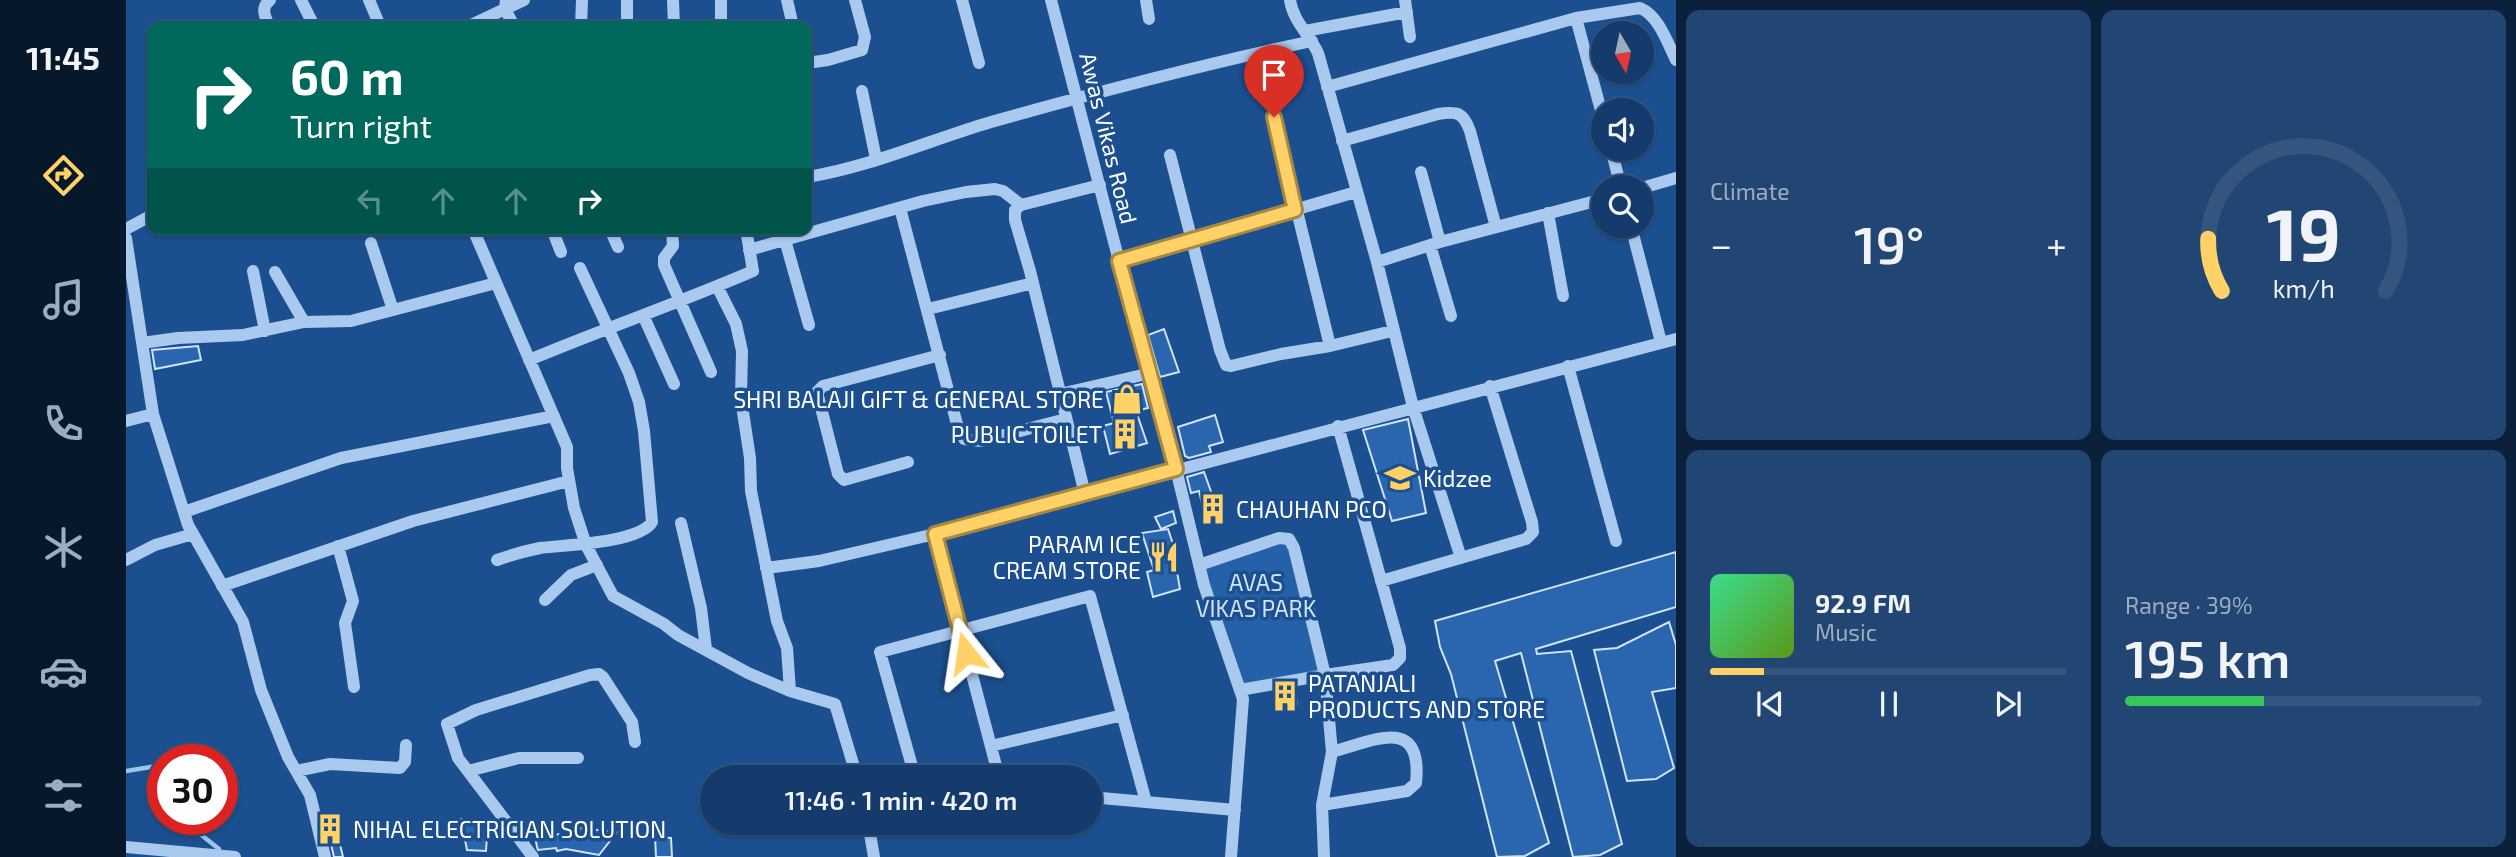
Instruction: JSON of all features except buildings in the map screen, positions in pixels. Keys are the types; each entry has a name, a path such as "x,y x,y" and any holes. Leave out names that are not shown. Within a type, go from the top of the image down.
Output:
{"street":[{"path":"267,21 263,10 265,4 271,0"},
{"path":"301,0 312,21"},
{"path":"369,0 378,21"},
{"path":"477,21 506,4 524,0"},
{"path":"581,21 582,0"},
{"path":"627,0 627,21"},
{"path":"673,0 674,21"},
{"path":"721,0 722,21"},
{"path":"787,0 792,21"},
{"path":"812,62 862,50 865,37 855,0"},
{"path":"962,0 979,63"},
{"name":"Awas Vikas Road","path":"1051,0 1151,373 1199,565 1243,699 1231,857"},
{"path":"1146,0 1149,19"},
{"path":"1290,0 1291,10 1318,53 1377,262 1413,407 1461,558"},
{"path":"506,4 512,21"},
{"path":"812,176 876,159 991,122 1233,58 1406,6 1410,37"},
{"path":"1327,88 1576,19 1640,8 1655,19 1676,60"},
{"path":"1576,19 1598,98"},
{"path":"862,91 876,159"},
{"path":"1342,141 1438,114 1460,114 1466,120 1470,131 1496,227"},
{"path":"1274,117 1330,346"},
{"path":"1170,155 1226,365 1330,346 1392,331"},
{"path":"1421,172 1451,316"},
{"path":"1654,184 1676,178"},
{"path":"1085,494 1015,220 1015,210 1021,205 1100,186"},
{"path":"812,232 923,201 995,189 1003,191 1021,205"},
{"path":"1119,261 1356,192"},
{"path":"1377,262 1591,202"},
{"path":"900,208 958,428 964,439 981,441 1066,419"},
{"path":"1548,213 1563,296"},
{"path":"126,229 147,218"},
{"path":"476,235 567,447 574,508 586,545 613,596 748,673 790,691 835,704 853,765"},
{"path":"554,235 561,252"},
{"path":"613,235 618,247"},
{"path":"672,235 673,246 663,261 711,372"},
{"path":"529,360 608,327 681,302 753,271 747,235"},
{"path":"749,250 803,235"},
{"path":"126,238 130,291 142,343 153,414 184,512 193,534 243,622 261,690 288,757 310,795 326,857"},
{"path":"1634,238 1661,342"},
{"path":"785,240 809,325"},
{"path":"371,243 393,310"},
{"path":"497,560 524,551 586,545 640,532 652,523 639,402 629,373 580,268"},
{"path":"253,271 265,331"},
{"path":"275,272 304,322"},
{"path":"142,343 178,338 243,335 304,322 351,321 496,283"},
{"path":"928,309 1033,283"},
{"path":"717,286 736,324 742,351 741,399 750,458 751,491 777,621 787,648 790,691"},
{"path":"643,316 674,384"},
{"path":"766,568 819,561 935,534 1676,339"},
{"path":"908,462 844,480 838,474 817,392 824,386 940,355"},
{"path":"1567,366 1616,541"},
{"path":"1060,394 1151,373"},
{"path":"1381,581 1526,539 1533,532 1490,386"},
{"path":"126,421 153,414"},
{"path":"184,512 341,458 554,416"},
{"path":"1240,690 1393,664 1400,658 1400,648 1338,426"},
{"path":"222,586 457,508 569,481"},
{"path":"681,523 701,608 706,649"},
{"path":"126,560 155,545 193,534"},
{"path":"935,534 996,765"},
{"path":"1199,565 1279,538 1289,539 1294,548 1325,675 1332,752 1322,805 1324,857"},
{"path":"338,546 353,601 345,623 354,687"},
{"path":"545,600 571,575 597,565"},
{"path":"912,765 880,652 1090,596 1146,802"},
{"path":"533,857 458,758 447,724 476,710 598,674 632,722 635,742"},
{"path":"991,746 1123,715"},
{"path":"1322,805 1407,791 1416,783 1418,765 1409,741 1401,737 1386,738 1332,752"},
{"path":"296,771 330,764 400,768 405,762 406,745"},
{"path":"468,771 519,758 578,758"},
{"path":"1102,798 1235,810"},
{"path":"870,835 874,857"},
{"path":"126,847 235,857"}],"green space":[{"name":"AVAS VIKAS PARK","path":"1285,538 1321,671 1243,686 1203,569"}],"waterway":[{"path":"126,771 147,768"},
{"path":"201,835 219,849 219,853"}],"place":[{"name":"SHRI BALAJI GIFT & GENERAL STORE","path":"1127,399"},
{"name":"PUBLIC TOILET","path":"1125,434"},
{"name":"Kidzee","path":"1400,478"},
{"name":"CHAUHAN PCO","path":"1213,509"},
{"name":"PARAM ICE CREAM STORE","path":"1164,557"},
{"name":"PATANJALI PRODUCTS AND STORE","path":"1285,696"},
{"name":"NIHAL ELECTRICIAN SOLUTION","path":"330,829"}],"route":[{"path":"966,653 935,534 1176,469 1119,261 1295,210 1274,117"}]}
